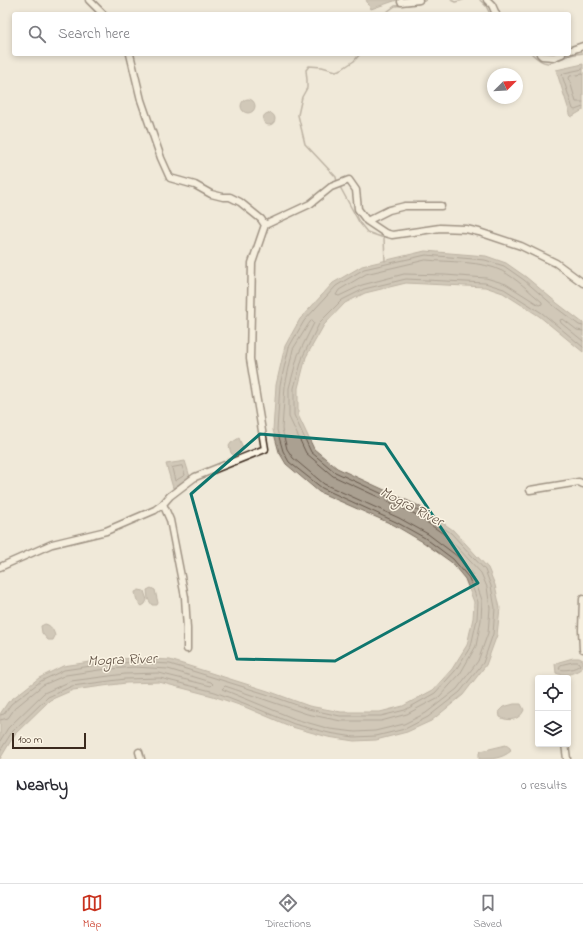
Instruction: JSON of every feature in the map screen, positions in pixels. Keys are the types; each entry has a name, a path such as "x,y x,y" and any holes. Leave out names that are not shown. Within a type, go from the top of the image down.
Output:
{"street":[{"path":"89,0 101,12"},
{"path":"401,2 419,0"},
{"path":"487,0 492,5 495,12"},
{"path":"571,51 583,46"},
{"path":"130,56 141,100 161,158 170,178 195,185 211,194 223,198 230,197 240,202 261,219 265,225"},
{"path":"542,56 557,56"},
{"path":"0,567 52,544 106,531 155,510 170,496 195,477 265,449 250,360 252,263 265,225 310,204 331,186 349,180 356,190 358,209 367,221 385,233 392,235 440,228 466,229 479,232 521,246 556,263 583,283"},
{"path":"367,221 389,210 405,206 441,206"},
{"path":"530,490 579,482 583,484"},
{"path":"163,504 170,520 184,590 187,649"},
{"path":"583,599 583,649"},
{"path":"565,747 567,759"}],"highlighted area":[{"path":"260,434 385,444 478,583 335,661 237,659 191,494"}],"water":[{"path":"366,0 397,0 371,9"},
{"path":"583,64 583,110 571,117 556,70"},
{"path":"248,99 253,101 255,106 253,111 248,113 243,111 241,106 243,101"},
{"path":"271,113 274,114 274,124 267,125 264,124 263,117 264,114"},
{"name":"Mogra River","path":"425,251 486,256 506,263 526,277 583,323 583,352 539,316 503,293 485,287 406,283 365,293 345,303 324,325 306,357 298,388 298,415 314,449 337,468 419,506 453,530 488,568 495,585 500,608 497,635 486,665 463,695 431,721 407,732 376,740 354,741 328,737 292,727 245,707 213,696 159,682 126,683 73,690 50,700 15,734 0,759 0,714 8,702 39,678 63,666 134,658 170,660 268,691 309,706 341,712 380,712 403,706 433,690 452,669 467,645 473,618 474,602 465,579 451,562 423,542 394,525 319,492 286,464 279,452 273,430 276,385 285,346 300,319 333,283 362,266"},
{"path":"239,438 243,448 239,453 233,455 229,446"},
{"path":"185,461 190,477 173,488 166,464"},
{"path":"151,588 155,590 158,603 157,605 152,605 148,599 147,590"},
{"path":"139,590 144,591 147,600 142,606 138,602 135,594 135,592"},
{"path":"45,624 53,630 55,636 53,640 48,640 42,633 41,626"},
{"path":"579,658 583,660 583,667 570,674 563,675 556,673 555,664"},
{"path":"521,704 524,710 520,716 510,720 500,717 499,711 503,707"},
{"path":"506,745 511,751 504,756 492,759 479,759 479,753 481,751"}],"waterway":[{"path":"387,12 395,6 418,4 426,0"},
{"path":"451,0 455,2 463,0"},
{"path":"480,0 489,12"},
{"path":"571,55 583,53"},
{"path":"337,182 336,177 305,144 298,115 302,97 307,88 306,70 309,66 322,67 336,71 354,61 358,56"},
{"path":"534,56 545,63 549,63 567,56"},
{"path":"339,185 359,222 367,232 384,238 385,261"}]}
